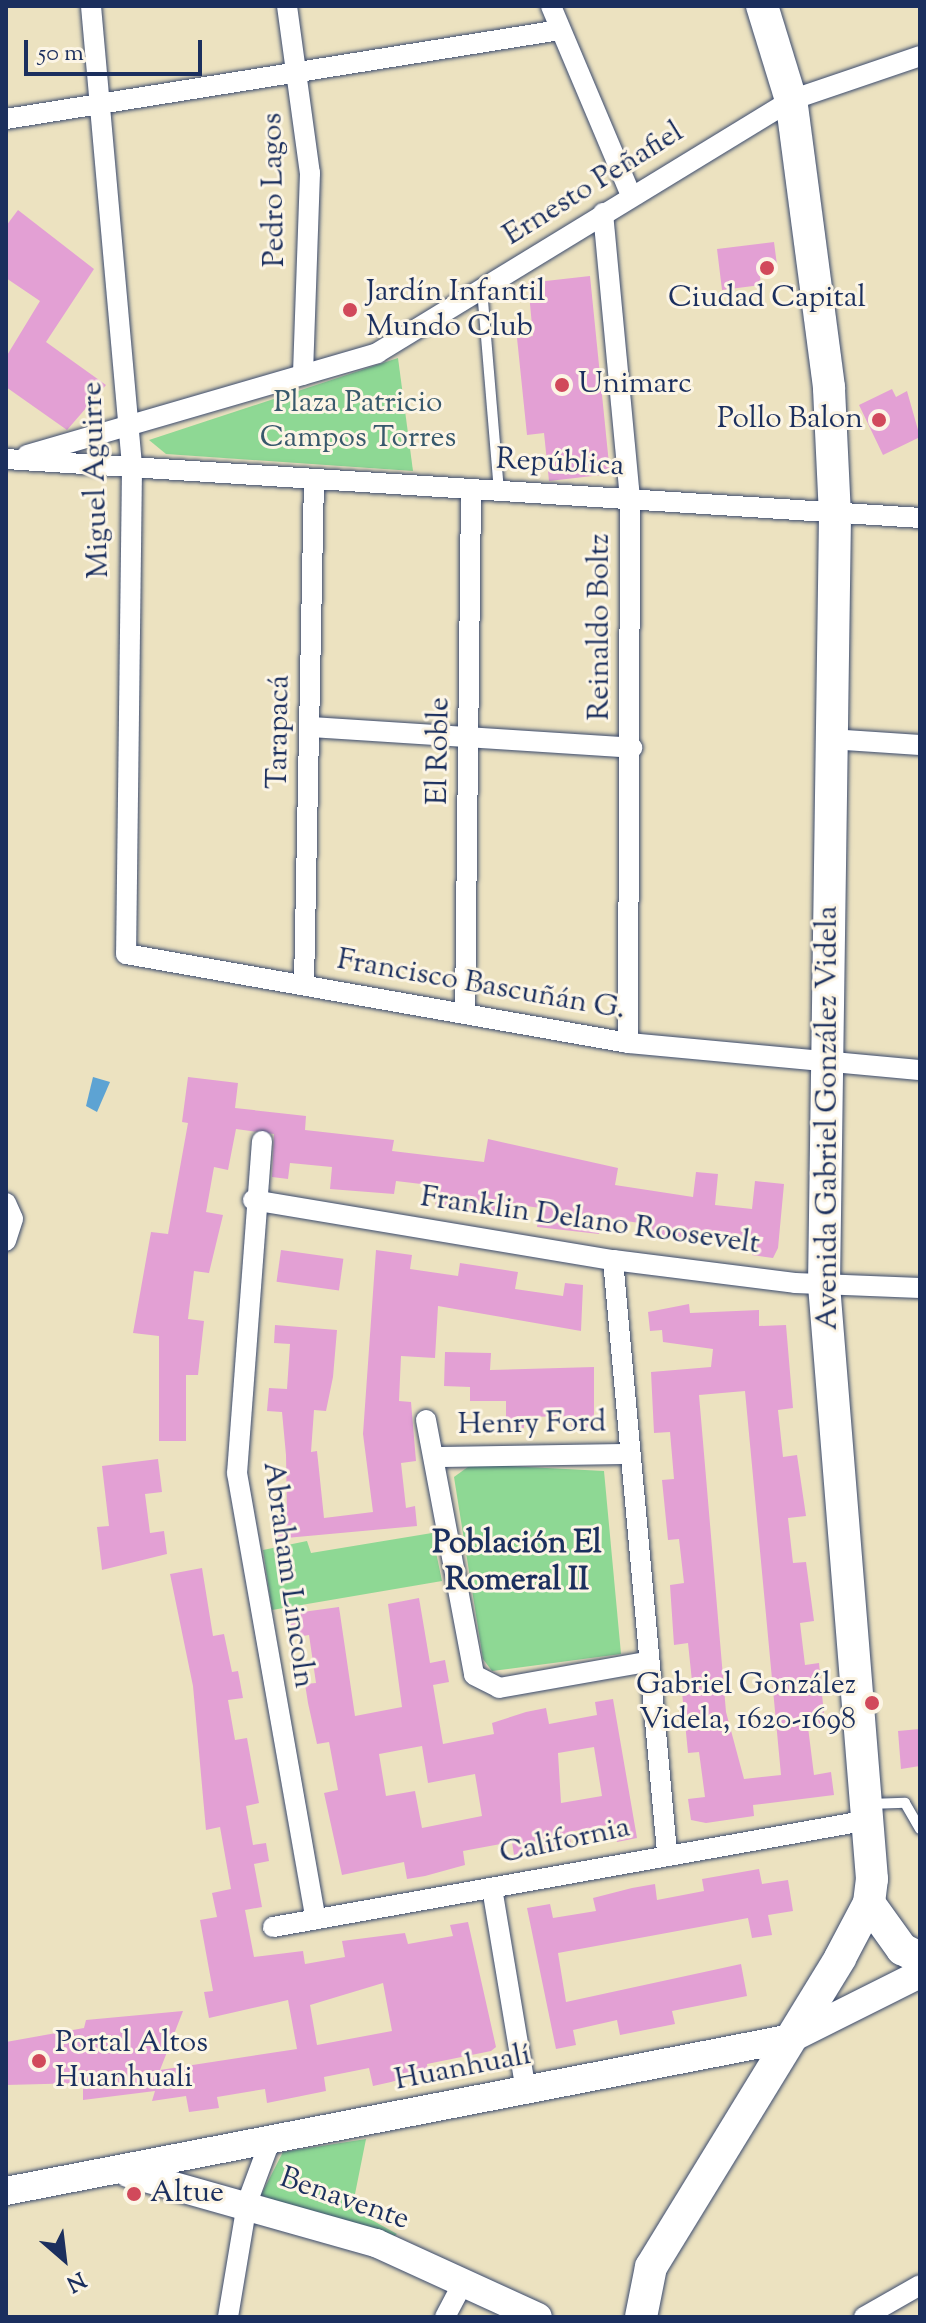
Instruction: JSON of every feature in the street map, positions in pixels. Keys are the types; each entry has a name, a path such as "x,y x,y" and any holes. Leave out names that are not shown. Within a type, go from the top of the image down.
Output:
{"main road":[{"name":"Avenida Gabriel González Videla","path":"641,2317 651,2267 792,2038 869,1903 869,1812 824,1285 835,516 829,387 791,100 764,8"},
{"path":"869,1903 902,1949 920,1958"},
{"name":"Huanhualí","path":"6,2191 792,2038 920,1974"},
{"path":"6,2181 63,2171 106,2173"},
{"name":"Benavente","path":"106,2173 247,2203 376,2243 538,2317"}],"street":[{"name":"Miguel Aguirre","path":"91,6 103,103 132,468 126,954"},
{"name":"Pedro Lagos","path":"287,6 302,71 310,173 303,375"},
{"path":"551,6 631,195"},
{"path":"6,119 560,30"},
{"name":"Ernesto Peñafiel","path":"27,455 377,353 791,100 920,56"},
{"name":"Reinaldo Boltz","path":"603,213 630,498 632,748 628,1043"},
{"name":"República","path":"6,459 27,455 132,468 630,498 835,516 920,518"},
{"name":"Tarapacá","path":"304,985 314,479"},
{"name":"El Roble","path":"465,1013 471,737 471,490"},
{"path":"311,727 632,748"},
{"path":"830,739 920,745"},
{"name":"Francisco Bascuñán G.","path":"126,954 628,1043 828,1065 920,1070"},
{"name":"Abraham Lincoln","path":"262,1141 253,1200 237,1473 316,1919"},
{"name":"Franklin Delano Roosevelt","path":"253,1200 613,1260 824,1285 920,1288"},
{"path":"6,1203 13,1219 6,1241"},
{"path":"613,1260 628,1454 667,1852"},
{"name":"Henry Ford","path":"426,1420 437,1457 474,1675 499,1688 647,1662"},
{"name":"Henry Ford","path":"437,1457 628,1454"},
{"name":"California","path":"273,1927 492,1888 869,1812"},
{"path":"492,1888 526,2091"},
{"path":"228,2317 247,2203 270,2141"},
{"path":"445,2317 464,2281"},
{"path":"864,2317 920,2285"}],"lane":[{"path":"482,289 499,490"},
{"path":"869,1812 905,1803 920,1829"}],"green space":[{"name":"Plaza Patricio Campos Torres","path":"398,358 413,471 166,454 149,440"},
{"path":"472,1464 604,1471 621,1654 492,1671 483,1659 454,1477"},
{"path":"432,1533 442,1581 272,1610 263,1550 307,1541 311,1553"},
{"path":"366,2139 352,2209 397,2234 383,2246 261,2195 283,2152"}],"water":[{"path":"93,1077 110,1082 97,1112 86,1106"}],"building":[{"path":"18,210 94,269 46,342 106,385 67,430 6,387 6,357 40,301 6,278 6,226"},
{"path":"774,242 777,265 759,268 761,285 722,290 717,249"},
{"name":"Unimarc","path":"590,276 610,474 549,481 544,433 527,435 517,338 533,336 528,283"},
{"path":"892,389 896,397 907,391 920,437 883,455 859,405"},
{"path":"188,1077 238,1083 235,1108 306,1116 305,1130 394,1140 392,1151 484,1162 488,1139 618,1168 615,1185 693,1197 696,1172 718,1174 715,1205 752,1209 755,1181 784,1184 778,1248 773,1258 752,1255 754,1239 650,1238 652,1225 601,1217 599,1234 537,1227 540,1208 499,1202 497,1215 435,1207 438,1186 396,1181 394,1194 330,1189 332,1167 290,1163 288,1179 272,1177 274,1134 236,1129 228,1170 214,1167 206,1212 223,1215 209,1273 194,1271 188,1319 204,1321 198,1375 186,1375 186,1441 159,1441 159,1336 133,1333 151,1232 168,1234 188,1123 182,1122"},
{"path":"281,1250 343,1259 339,1290 277,1282"},
{"path":"376,1250 412,1255 410,1269 458,1276 460,1263 518,1272 515,1289 563,1296 565,1283 583,1285 581,1331 438,1306 435,1358 401,1356 399,1401 411,1402 416,1461 401,1463 406,1508 415,1506 417,1526 275,1539 273,1518 287,1517 286,1455 282,1412 267,1411 269,1388 287,1389 290,1344 274,1343 275,1325 337,1330 326,1411 314,1410 311,1452 317,1451 324,1518 373,1512 363,1434"},
{"path":"689,1304 690,1313 759,1310 759,1326 786,1325 793,1408 778,1410 783,1457 797,1455 806,1516 788,1518 793,1563 806,1562 814,1621 800,1623 805,1665 819,1663 825,1725 808,1727 814,1775 831,1772 834,1795 753,1805 754,1816 706,1823 691,1820 688,1799 705,1797 699,1752 688,1753 682,1692 693,1691 688,1643 674,1645 670,1585 684,1583 679,1539 668,1540 662,1480 674,1479 670,1432 654,1433 651,1372 711,1367 713,1349 663,1342 662,1330 650,1331 648,1312","holes":["745,1391 781,1775 744,1779 726,1712 699,1395"]},
{"path":"445,1352 491,1353 490,1370 594,1367 594,1430 571,1430 571,1416 524,1417 524,1428 506,1428 506,1401 470,1401 470,1387 444,1386"},
{"path":"158,1459 162,1492 145,1494 150,1533 164,1531 167,1554 102,1570 97,1527 109,1526 102,1466"},
{"path":"202,1568 213,1636 224,1634 232,1672 238,1671 243,1698 228,1700 235,1740 247,1738 259,1803 246,1806 253,1845 266,1843 269,1861 254,1864 262,1907 245,1910 254,1957 303,1951 305,1964 345,1957 342,1941 405,1933 408,1944 453,1936 450,1925 468,1922 496,2047 491,2051 427,2064 428,2071 373,2086 369,2068 324,2077 326,2091 267,2103 265,2089 217,2097 219,2108 189,2112 186,2096 152,2101 155,2091 83,2100 83,2083 6,2085 6,2042 84,2028 86,2020 183,2011 160,2070 297,2049 288,2000 209,2018 204,1992 213,1991 200,1920 217,1917 212,1893 231,1889 220,1827 206,1830 193,1686 170,1574","holes":["383,1983 392,2031 317,2045 310,2005"]},
{"path":"419,1598 430,1663 445,1660 449,1682 433,1685 443,1744 494,1734 492,1723 546,1708 549,1724 597,1715 595,1702 613,1699 637,1838 617,1842 613,1824 569,1832 572,1849 552,1853 514,1855 512,1842 463,1851 465,1865 425,1876 407,1879 404,1862 342,1875 324,1793 338,1790 329,1742 317,1744 305,1684 316,1683 309,1635 292,1638 288,1614 339,1607 355,1716 402,1707 388,1604","holes":["422,1746 428,1783 475,1774 482,1816 422,1828 415,1791 386,1796 379,1754","594,1747 602,1796 561,1803 558,1753"]},
{"path":"920,1729 920,1766 901,1769 898,1731"},
{"path":"759,1869 762,1884 788,1880 793,1911 768,1915 772,1935 752,1938 748,1918 558,1953 566,2002 741,1964 747,1996 672,2011 675,2024 620,2035 617,2020 573,2030 576,2045 556,2049 527,1908 550,1904 553,1918 596,1911 593,1898 655,1884 657,1900 704,1891 702,1879"}],"place":[{"name":"Ciudad Capital","path":"767,268"},
{"name":"Jardín Infantil Mundo Club","path":"350,310"},
{"name":"Unimarc","path":"562,385"},
{"name":"Pollo Balon","path":"879,420"},
{"name":"Gabriel González Videla, 1620-1698","path":"872,1703"},
{"name":"Portal Altos Huanhuali","path":"39,2061"},
{"name":"Altue","path":"134,2194"}],"district":[{"name":"Población El Romeral II","path":"517,1564"}]}
